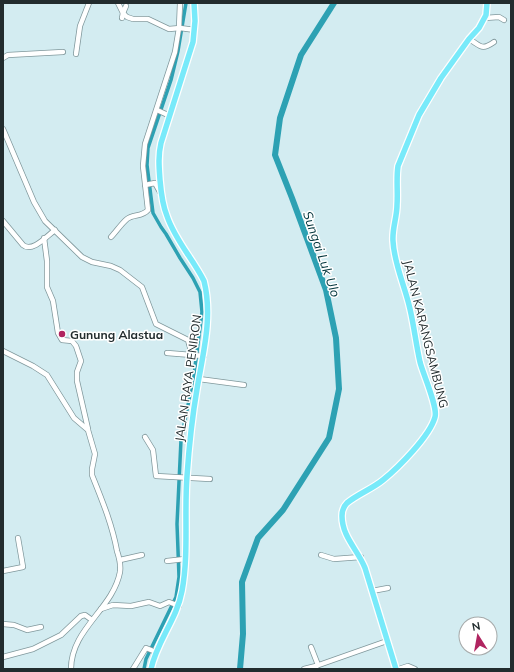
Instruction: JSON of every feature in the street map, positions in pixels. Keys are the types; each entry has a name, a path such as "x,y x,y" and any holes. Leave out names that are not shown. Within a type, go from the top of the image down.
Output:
{"main road":[{"name":"JALAN RAYA PENIRON","path":"151,669 152,650 183,586 181,560 185,510 184,477 199,379 197,356 208,312 204,281 198,269 188,256 168,219 161,193 158,155 168,115 193,42 195,30 194,3"},
{"name":"JALAN KARANGSAMBUNG","path":"398,669 387,641 375,591 361,557 347,537 343,523 342,510 351,500 383,480 403,461 428,433 435,417 434,405 414,338 410,310 394,250 393,238 397,204 397,172 398,166 420,115 440,78 489,17 487,3"}],"street":[{"path":"76,54 80,26 88,3"},
{"path":"118,3 122,16"},
{"path":"112,237 127,219 147,212 149,207 143,166 145,144 158,111 175,52 180,28 180,3"},
{"path":"122,16 126,6"},
{"path":"122,16 133,19 148,19 169,29 180,28 195,30"},
{"path":"489,17 501,18 504,20"},
{"path":"471,40 482,47 494,42"},
{"path":"4,56 63,52"},
{"path":"158,111 168,115"},
{"path":"3,129 34,202 45,221 82,257 92,262 118,269 140,286 145,292 156,324 188,340 197,356"},
{"path":"146,184 154,183 157,185 161,193"},
{"path":"3,221 26,248 32,247 55,230"},
{"path":"44,238 47,261 47,285 54,307 58,333 62,340 72,341 76,346 81,361 77,372 77,381 88,430 95,453 92,475 110,525 120,560 120,571 117,580 108,598 83,633 73,652 71,669"},
{"path":"3,351 33,366 48,376 74,418 88,430"},
{"path":"167,353 197,356"},
{"path":"199,379 244,385"},
{"path":"144,437 153,450 156,475 158,477 210,479"},
{"path":"3,571 23,566 18,538"},
{"path":"120,560 142,555"},
{"path":"322,555 334,559 361,557"},
{"path":"167,561 181,560"},
{"path":"375,591 388,588"},
{"path":"101,609 113,605 131,606 149,602 161,606 174,604"},
{"path":"3,657 33,649 61,635 81,616 85,615 92,620"},
{"path":"3,624 14,625 27,630 41,627"},
{"path":"304,669 317,667 387,641"},
{"path":"311,647 317,667"},
{"path":"133,669 146,648 152,650"},
{"path":"398,669 408,666 415,669"}],"waterway":[{"path":"144,669 146,659 176,597 179,577 177,524 181,440 194,375 202,312 200,292 153,213 147,165 148,148 171,80 178,51 186,3"},
{"name":"Sungai Luk Ulo","path":"240,669 243,634 242,582 258,538 283,510 329,438 339,389 336,338 326,290 275,155 280,118 301,55 334,3"}],"place":[{"name":"Gunung Alastua","path":"62,334"}]}
